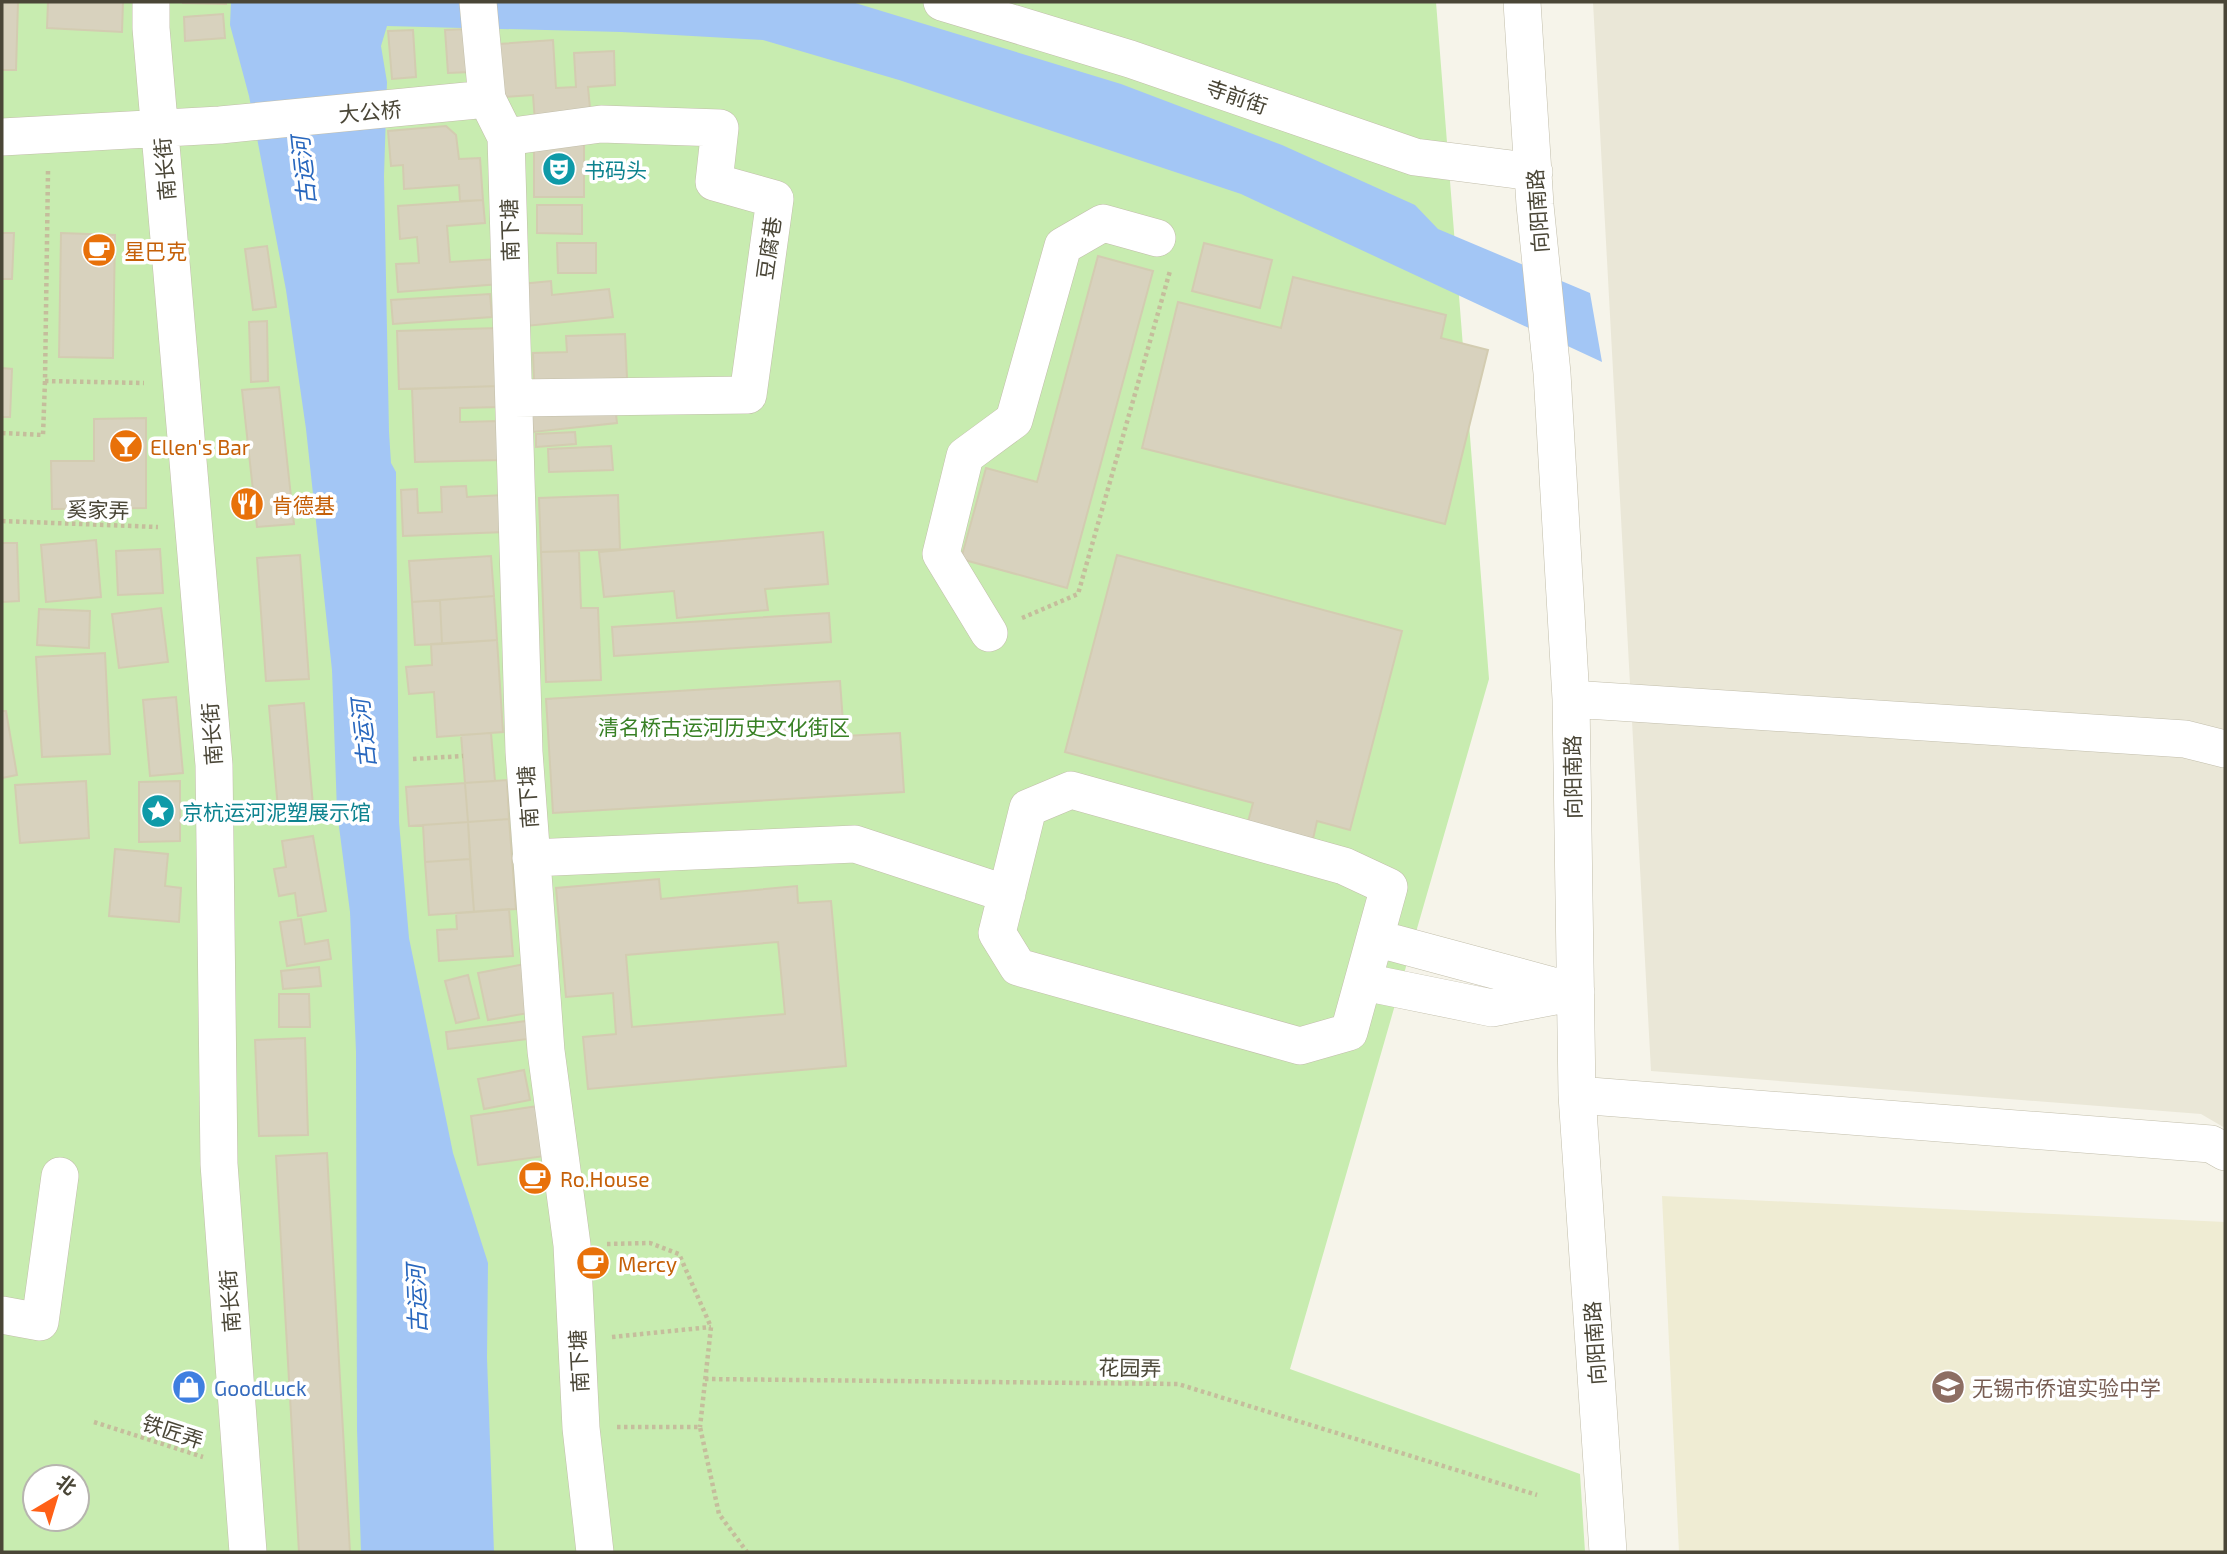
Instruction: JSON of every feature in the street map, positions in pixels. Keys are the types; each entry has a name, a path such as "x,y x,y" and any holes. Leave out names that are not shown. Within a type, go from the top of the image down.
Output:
{"street":[{"name":"南长街","path":"151,2 214,765 219,1164 248,1552"},
{"name":"南下塘","path":"478,2 487,99 506,136 524,751 546,1051 572,1245 581,1428 595,1552"},
{"name":"寺前街","path":"942,2 1130,59 1415,157 1535,188"},
{"name":"向阳南路","path":"1522,2 1552,373 1571,699 1577,1095 1608,1552"},
{"name":"大公桥","path":"2,137 161,130 487,99"},
{"name":"豆腐巷","path":"506,136 601,124 720,128 714,182 775,199 748,395 514,398"},
{"path":"989,633 941,554 965,456 1014,420 1063,246 1103,223 1157,237"},
{"path":"1571,699 2185,739 2225,749"},
{"path":"1071,790 1344,866 1389,887 1349,1032 1300,1046 1018,967 997,933 1007,894 1028,808 1071,790"},
{"path":"531,858 855,844 1007,894"},
{"path":"1376,938 1576,992"},
{"path":"1364,982 1492,1008 1576,992"},
{"path":"1577,1095 2211,1144 2225,1152"},
{"path":"2,1315 40,1322 60,1176"}],"path":[{"path":"2,433 43,435 49,135"},
{"path":"989,633 1078,594 1170,269 1157,237"},
{"path":"45,381 182,384"},
{"name":"奚家弄","path":"2,521 194,528"},
{"path":"414,759 463,755"},
{"path":"572,1245 650,1243 678,1254 711,1327 700,1427 719,1514 747,1552"},
{"path":"577,1341 711,1327"},
{"name":"花园弄","path":"705,1379 1178,1384 1537,1495"},
{"name":"铁匠弄","path":"94,1422 242,1469"},
{"path":"581,1428 700,1427"}],"shaded area":[{"path":"1593,2 2225,2 2225,1128 2201,1114 1651,1071"},
{"name":"无锡市侨谊实验中学","path":"1662,1196 2225,1222 2225,1552 1679,1552"}],"green space":[{"name":"清名桥古运河历史文化街区","path":"2,2 1436,2 1489,679 1290,1369 1580,1474 1585,1552 2,1552"}],"water":[{"name":"古运河","path":"231,2 852,2 1121,84 1282,145 1415,205 1438,229 1590,293 1602,362 1241,194 899,80 763,40 621,32 387,26 381,46 387,82 384,176 389,432 391,463 396,472 399,822 409,938 453,1153 488,1263 487,1358 494,1552 361,1552 357,1430 356,1051 350,912 337,811 332,670 306,429 286,290 249,96 230,25"}],"building":[{"path":"2,2 18,2 16,70 2,70"},
{"path":"48,2 123,2 122,32 47,28"},
{"path":"226,2 226,4 183,3"},
{"path":"223,14 225,38 185,41 184,17"},
{"path":"468,29 470,72 448,73 445,30"},
{"path":"413,30 416,77 392,79 388,31"},
{"path":"553,40 556,88 576,87 574,53 614,51 615,85 588,87 591,119 535,122 533,95 503,97 499,44"},
{"path":"446,126 456,135 459,159 480,158 483,200 460,201 459,185 404,189 403,165 391,166 388,131"},
{"name":"书码头","path":"534,141 584,141 584,197 534,197"},
{"path":"483,200 485,223 447,226 450,262 498,259 500,284 398,292 396,264 419,263 417,237 400,239 398,206"},
{"path":"537,205 582,205 582,234 537,233"},
{"path":"2,233 14,233 12,279 2,279"},
{"path":"61,233 115,235 113,358 59,357"},
{"path":"557,243 596,243 596,273 558,273"},
{"path":"1204,243 1272,260 1260,308 1192,291"},
{"path":"267,246 276,307 253,310 245,249"},
{"path":"1098,256 1153,271 1067,588 961,559 986,468 1037,482"},
{"path":"1293,277 1446,315 1441,338 1488,350 1445,524 1142,448 1178,302 1281,328"},
{"path":"551,281 552,295 609,289 613,317 526,326 521,284"},
{"path":"490,294 492,317 393,324 391,300"},
{"path":"267,321 268,381 251,382 249,322"},
{"path":"497,328 499,386 399,389 397,331"},
{"path":"625,334 627,378 534,382 533,353 567,352 566,336"},
{"path":"2,368 12,369 10,417 2,417"},
{"path":"499,386 500,407 460,408 460,422 500,421 502,460 415,462 412,389"},
{"path":"279,387 294,524 257,527 242,390"},
{"path":"615,405 617,423 533,432 531,413"},
{"path":"146,418 146,508 52,509 51,461 94,461 94,419"},
{"path":"575,432 576,444 536,447 536,434"},
{"path":"611,446 613,470 549,472 548,449"},
{"path":"466,486 467,497 503,495 505,532 403,536 401,490 417,489 418,513 442,512 441,487"},
{"path":"618,495 620,549 541,552 539,498"},
{"path":"823,532 828,584 765,589 768,610 677,618 674,591 604,597 599,552"},
{"path":"96,540 101,597 46,602 41,545"},
{"path":"2,543 17,543 19,601 2,602"},
{"path":"160,549 163,593 118,595 116,551"},
{"path":"579,551 581,608 598,608 601,680 546,682 541,552"},
{"path":"300,555 309,679 266,681 257,558"},
{"path":"1117,555 1402,631 1350,830 1317,821 1313,839 1248,822 1253,803 1065,752"},
{"path":"491,556 494,596 412,602 409,561"},
{"path":"494,596 497,640 442,644 440,600"},
{"path":"440,600 442,644 415,645 412,602"},
{"path":"161,608 168,662 119,668 112,614"},
{"path":"39,609 90,611 89,648 37,645"},
{"path":"829,613 831,642 614,656 612,627"},
{"path":"497,640 503,732 437,737 434,692 409,694 406,667 432,665 431,644"},
{"path":"105,653 110,754 42,757 36,657"},
{"path":"840,681 844,736 900,733 904,792 553,813 546,699"},
{"path":"176,697 183,773 150,776 143,700"},
{"path":"304,703 314,817 279,820 269,706"},
{"path":"2,711 6,711 17,775 2,778"},
{"path":"491,733 495,781 465,783 461,735"},
{"path":"507,780 509,819 468,822 465,783"},
{"path":"86,781 89,838 20,843 15,785"},
{"path":"180,781 180,841 139,842 139,782"},
{"path":"465,783 468,822 409,826 406,787"},
{"path":"509,819 516,909 474,912 468,822"},
{"path":"468,822 470,859 425,862 423,825"},
{"path":"313,836 326,911 298,916 295,893 279,896 274,869 286,867 282,841"},
{"path":"115,849 168,854 165,886 181,888 179,922 109,916"},
{"path":"470,859 474,912 429,915 425,862"},
{"path":"659,879 661,899 797,886 798,903 831,901 846,1066 588,1089 583,1037 616,1034 613,993 566,997 556,888","holes":["778,942 785,1014 632,1027 626,955"]},
{"path":"509,909 513,956 439,961 437,930 457,929 456,913"},
{"path":"301,919 305,944 328,940 331,959 287,966 280,922"},
{"path":"525,964 534,1012 488,1020 478,973"},
{"path":"319,967 321,986 283,989 281,971"},
{"path":"468,975 479,1018 456,1023 445,981"},
{"path":"279,994 309,994 310,1027 279,1027"},
{"path":"526,1021 528,1039 448,1049 446,1032"},
{"path":"305,1038 308,1135 259,1136 255,1040"},
{"path":"524,1070 530,1100 484,1109 478,1079"},
{"path":"538,1106 545,1156 478,1165 471,1116"},
{"path":"327,1153 350,1552 299,1552 276,1156"}],"place":[{"name":"书码头","path":"559,169"},
{"name":"星巴克","path":"99,250"},
{"name":"Ellen's Bar","path":"126,446"},
{"name":"肯德基","path":"247,504"},
{"name":"京杭运河泥塑展示馆","path":"158,811"},
{"name":"Ro.House","path":"535,1178"},
{"name":"Mercy","path":"593,1263"},
{"name":"GoodLuck","path":"189,1387"},
{"name":"无锡市侨谊实验中学","path":"1948,1387"}]}
